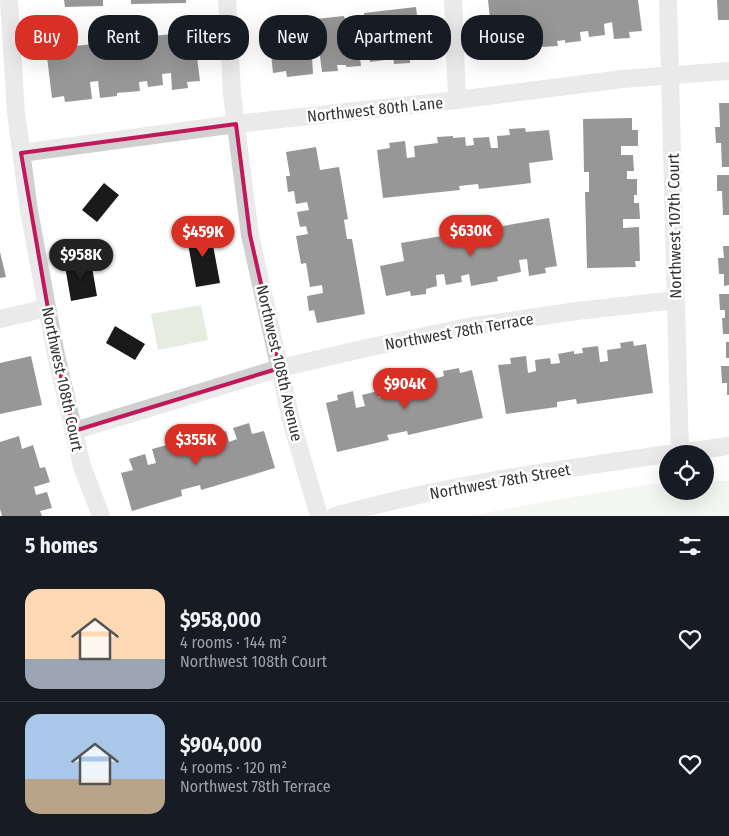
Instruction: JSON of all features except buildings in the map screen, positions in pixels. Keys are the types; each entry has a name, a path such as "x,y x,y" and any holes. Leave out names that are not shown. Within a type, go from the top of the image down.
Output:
{"street":[{"name":"Northwest 108th Court","path":"9,0 16,113 29,211 56,355 82,466 101,516"},
{"name":"Northwest 108th Avenue","path":"226,0 232,94 250,235 292,424 320,516"},
{"path":"453,0 456,100"},
{"name":"Northwest 107th Court","path":"668,0 676,300 673,445"},
{"name":"Northwest 80th Lane","path":"21,152 236,124 456,100 623,79 729,71"},
{"name":"Northwest 78th Terrace","path":"74,431 280,368 371,348 468,327 577,311 676,300"},
{"path":"0,319 48,308"},
{"name":"Northwest 78th Street","path":"714,448 729,446"},
{"name":"Northwest 78th Street","path":"335,516 469,484 659,456"}],"highlighted area":[{"path":"236,124 250,235 280,368 74,431 56,355 21,153"}],"shaded area":[{"path":"201,305 208,340 158,350 151,314"},
{"path":"714,481 729,481 729,516 468,516 659,483 659,500 714,500"}]}
